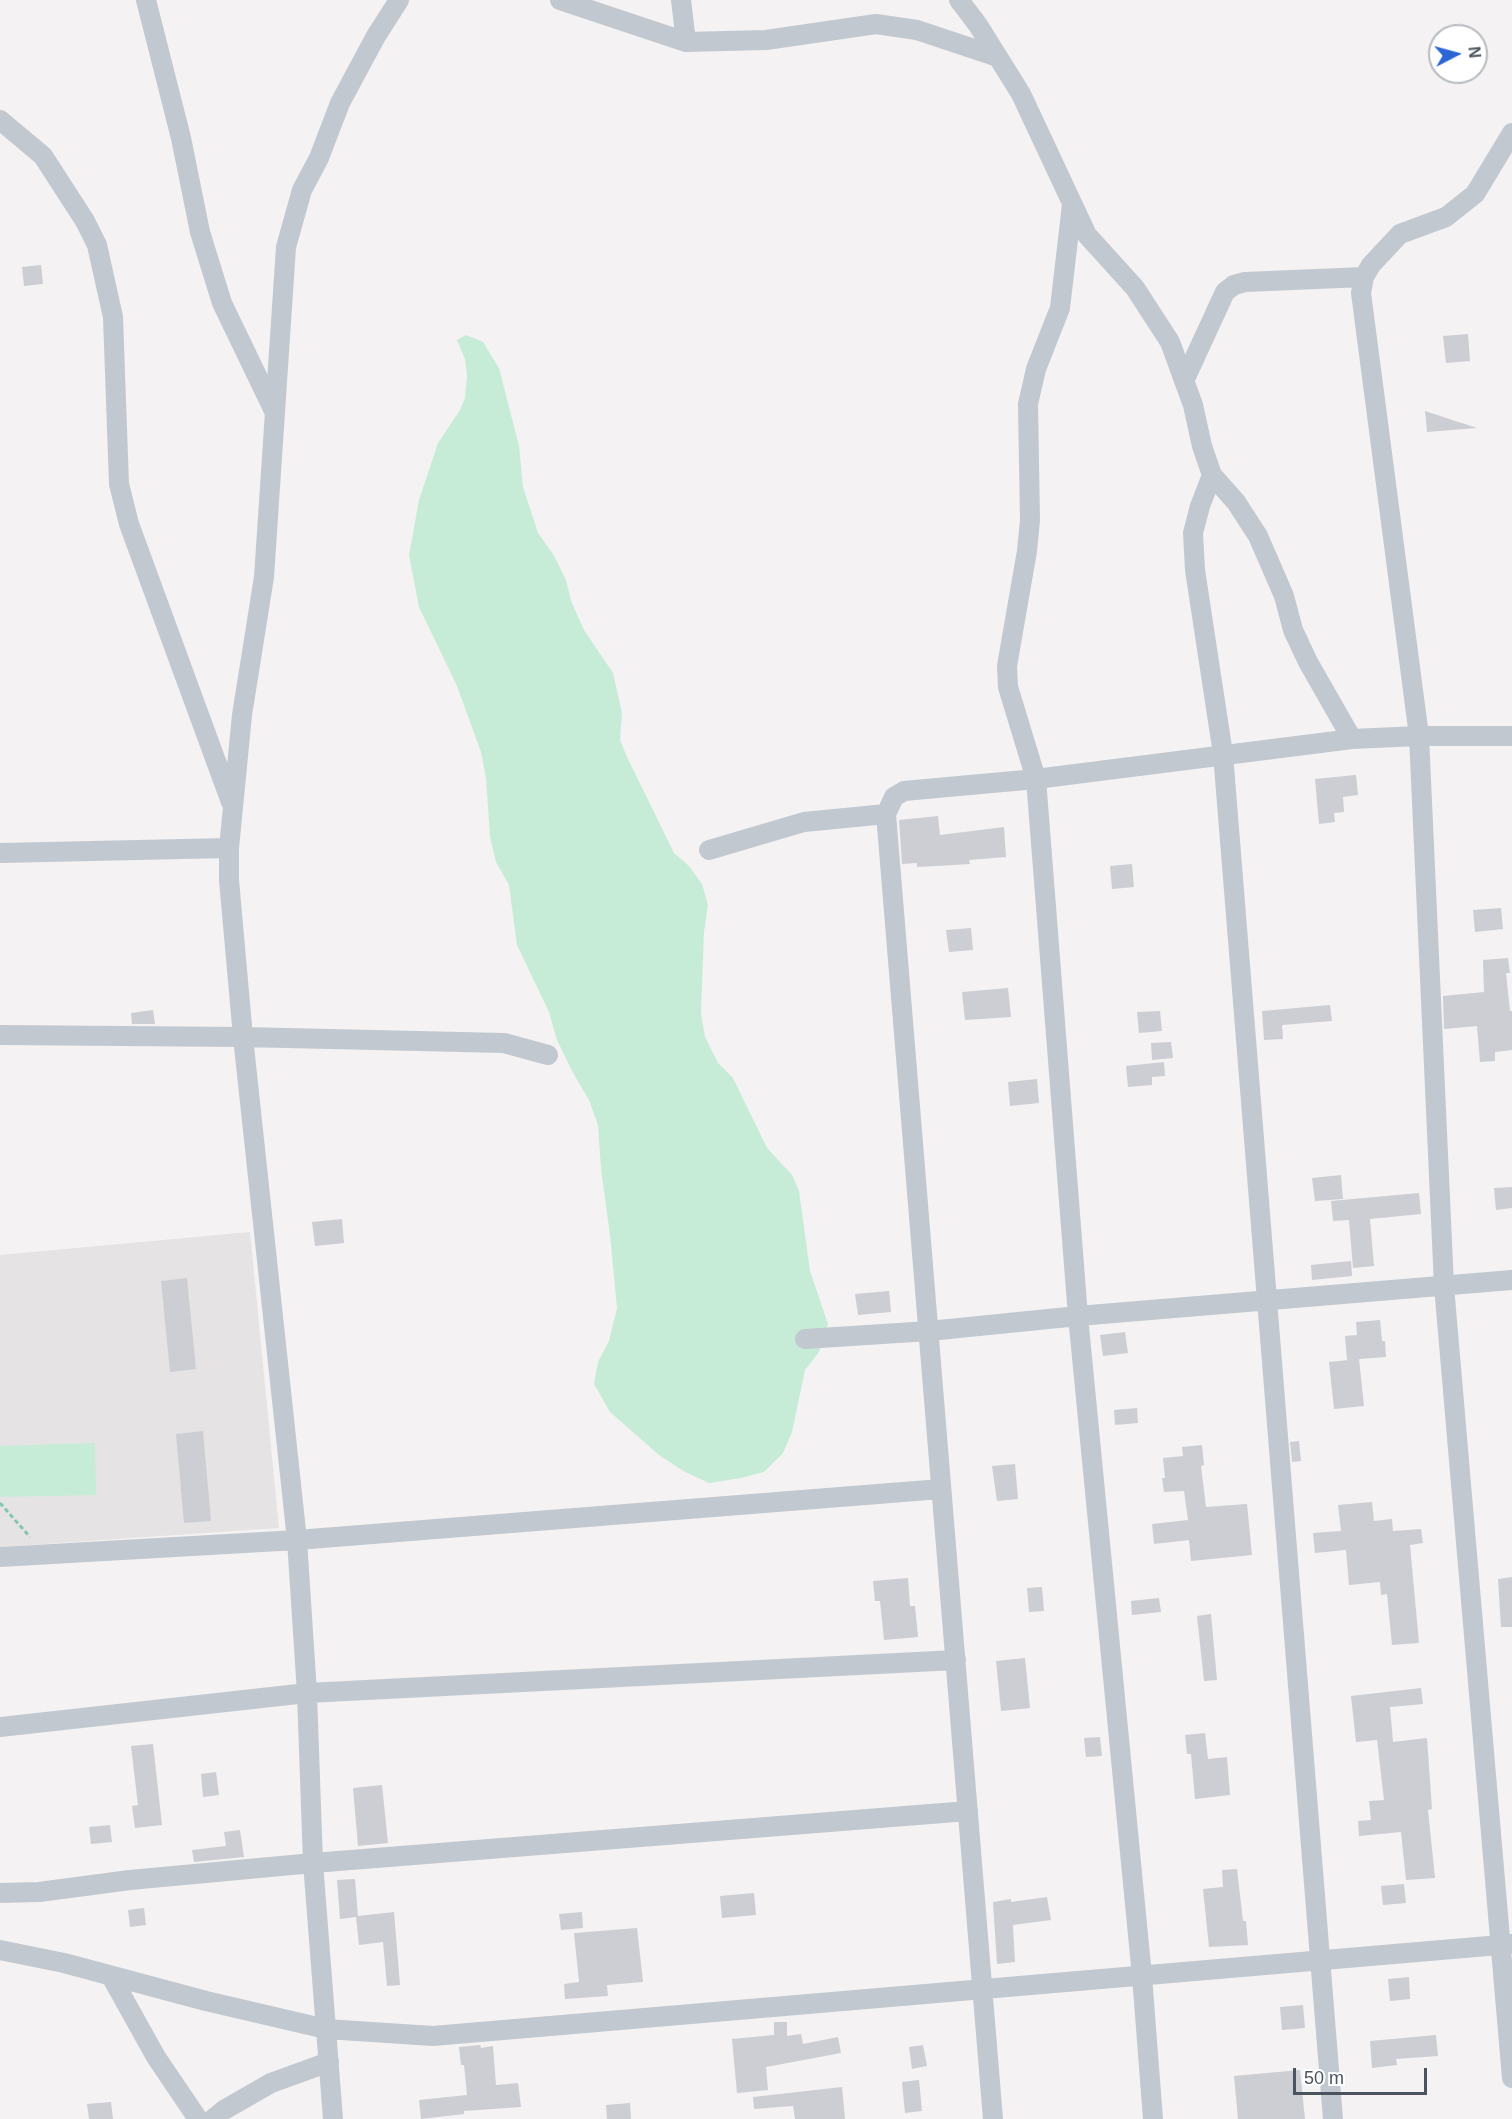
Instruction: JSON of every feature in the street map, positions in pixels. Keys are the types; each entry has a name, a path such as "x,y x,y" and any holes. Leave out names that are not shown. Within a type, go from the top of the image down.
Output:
{"street":[{"path":"146,0 181,138 200,232 222,303 275,413"},
{"path":"333,2119 313,1863 307,1693 297,1540 243,1037 229,880 229,848 242,715 264,577 286,247 302,190 319,158 340,103 376,36 399,0"},
{"path":"560,0 686,42 766,40 876,24 917,30 998,57"},
{"path":"681,0 686,42"},
{"path":"959,0 978,25 1021,94 1087,235 1135,288 1170,342 1212,475 1236,502 1258,536 1284,596 1293,630 1308,662 1352,739"},
{"path":"971,0 978,25"},
{"path":"0,120 43,156 85,221 97,245 113,317 119,484 129,524 233,807"},
{"path":"1512,133 1475,194 1446,217 1401,234 1371,265 1364,277 1361,293 1419,736 1444,1286 1506,1945 1512,2078"},
{"path":"1072,205 1060,308 1036,369 1028,404 1030,520 1027,551 1007,666 1008,687 1036,779 1078,1316 1142,1976 1153,2119"},
{"path":"1184,381 1225,292 1234,285 1245,282 1364,277"},
{"path":"1212,475 1193,532 1195,570 1223,754 1334,2119"},
{"path":"993,2119 886,814 894,797 903,790 1036,779 1352,739 1512,736"},
{"path":"709,850 804,822 886,814"},
{"path":"0,853 229,848"},
{"path":"0,1035 243,1037 504,1043 548,1056"},
{"path":"805,1339 929,1331 1078,1316 1512,1280"},
{"path":"0,1557 297,1540 942,1489"},
{"path":"0,1727 307,1693 956,1660"},
{"path":"0,1893 39,1892 141,1879 313,1863 968,1811"},
{"path":"0,1950 64,1963 112,1978 326,2029 434,2036 1506,1945"},
{"path":"112,1978 156,2057 198,2119"},
{"path":"213,2119 224,2109 271,2083 329,2062"}],"path":[{"path":"0,1503 45,1554"}],"shaded area":[{"path":"250,1232 279,1528 0,1547 0,1255"}],"green space":[{"path":"466,335 483,342 499,368 519,446 523,487 538,533 553,554 566,580 571,601 584,630 613,673 622,713 620,740 627,757 674,853 689,866 702,884 708,905 704,932 701,1013 705,1037 718,1063 733,1078 767,1148 792,1175 799,1191 810,1271 828,1324 819,1352 805,1370 792,1432 783,1453 764,1472 741,1478 709,1483 685,1472 659,1455 610,1412 594,1384 598,1362 609,1341 617,1308 598,1125 589,1100 557,1040 549,1012 517,945 509,885 496,862 490,837 486,778 481,752 457,686 419,607 409,555 419,500 438,443 460,410 465,398 467,376 465,359 457,340"},
{"path":"95,1443 96,1495 0,1497 0,1446"}],"building":[{"path":"41,265 43,284 24,286 22,267"},
{"path":"1468,334 1470,361 1446,363 1443,336"},
{"path":"1425,411 1477,428 1427,432"},
{"path":"1356,775 1358,795 1343,797 1344,812 1334,813 1335,822 1319,824 1315,779"},
{"path":"938,816 940,835 1004,827 1006,857 969,860 970,864 917,867 917,863 902,864 899,820"},
{"path":"1132,864 1134,887 1112,889 1110,866"},
{"path":"1501,908 1503,929 1475,932 1473,910"},
{"path":"971,928 973,950 949,952 946,930"},
{"path":"1508,958 1510,973 1506,973 1510,1011 1512,1011 1512,1050 1495,1052 1495,1061 1480,1062 1477,1026 1444,1029 1443,996 1484,992 1483,960"},
{"path":"1008,988 1011,1017 965,1020 962,992"},
{"path":"1330,1005 1332,1021 1282,1025 1283,1039 1264,1040 1262,1011"},
{"path":"153,1010 155,1024 132,1024 131,1013"},
{"path":"1160,1011 1162,1031 1139,1033 1137,1012"},
{"path":"1171,1042 1173,1058 1152,1060 1151,1043"},
{"path":"1164,1062 1165,1076 1152,1077 1152,1085 1128,1087 1126,1066"},
{"path":"1037,1079 1039,1103 1010,1106 1008,1082"},
{"path":"1341,1175 1343,1199 1315,1201 1312,1178"},
{"path":"1512,1187 1512,1208 1496,1210 1494,1188"},
{"path":"1419,1193 1421,1214 1370,1219 1374,1266 1353,1268 1349,1220 1333,1221 1331,1201"},
{"path":"342,1219 344,1243 315,1246 312,1222"},
{"path":"1351,1261 1352,1276 1312,1280 1311,1265"},
{"path":"187,1278 196,1369 170,1372 161,1281"},
{"path":"889,1291 891,1312 858,1315 855,1294"},
{"path":"1380,1320 1386,1357 1347,1360 1345,1336 1357,1335 1356,1322"},
{"path":"1125,1332 1128,1353 1103,1356 1100,1335"},
{"path":"1359,1359 1364,1406 1334,1409 1329,1362"},
{"path":"1137,1408 1138,1423 1115,1425 1114,1410"},
{"path":"203,1431 211,1521 184,1523 176,1434"},
{"path":"1299,1441 1301,1461 1292,1462 1290,1442"},
{"path":"1202,1445 1204,1465 1201,1466 1206,1507 1247,1504 1252,1555 1191,1561 1189,1540 1154,1544 1152,1524 1188,1520 1184,1491 1164,1492 1163,1458 1183,1456 1182,1447"},
{"path":"1015,1464 1018,1499 997,1501 992,1466"},
{"path":"1372,1502 1374,1521 1392,1519 1393,1531 1421,1529 1423,1543 1410,1545 1419,1643 1392,1645 1387,1594 1381,1595 1380,1582 1349,1585 1346,1550 1315,1553 1313,1533 1341,1531 1338,1505"},
{"path":"1512,1577 1512,1627 1501,1627 1498,1579"},
{"path":"908,1578 910,1606 915,1606 918,1637 884,1640 880,1601 875,1601 873,1581"},
{"path":"1042,1587 1044,1611 1029,1612 1027,1588"},
{"path":"1159,1598 1161,1612 1132,1615 1131,1601"},
{"path":"1211,1614 1217,1680 1204,1681 1197,1616"},
{"path":"1025,1658 1030,1708 1001,1711 996,1661"},
{"path":"1421,1688 1423,1704 1390,1707 1393,1742 1427,1738 1432,1809 1428,1810 1435,1878 1406,1880 1401,1832 1359,1836 1358,1821 1371,1820 1369,1801 1384,1800 1377,1740 1356,1742 1351,1696"},
{"path":"1205,1733 1208,1759 1227,1757 1230,1795 1195,1799 1191,1754 1187,1754 1185,1735"},
{"path":"1100,1737 1102,1756 1086,1757 1084,1738"},
{"path":"153,1744 162,1825 135,1828 132,1806 138,1805 131,1746"},
{"path":"216,1772 219,1795 203,1797 201,1774"},
{"path":"382,1785 388,1843 358,1846 353,1788"},
{"path":"110,1825 112,1842 91,1844 89,1827"},
{"path":"240,1830 244,1857 194,1862 192,1850 226,1846 224,1832"},
{"path":"1237,1869 1248,1945 1209,1947 1203,1889 1223,1887 1222,1870"},
{"path":"355,1879 358,1916 394,1912 400,1985 387,1986 383,1942 359,1945 356,1917 340,1919 337,1880"},
{"path":"1404,1884 1406,1903 1383,1905 1381,1886"},
{"path":"754,1893 756,1915 722,1918 720,1896"},
{"path":"1047,1897 1051,1920 1013,1925 1015,1962 997,1964 993,1902"},
{"path":"144,1908 146,1925 130,1927 128,1910"},
{"path":"582,1912 583,1928 561,1930 559,1914"},
{"path":"637,1928 643,1982 607,1985 608,1996 565,1999 564,1984 579,1982 574,1933"},
{"path":"1409,1977 1410,1999 1390,2001 1388,1979"},
{"path":"1303,2005 1305,2028 1282,2030 1280,2007"},
{"path":"774,2022 787,2022 787,2036 801,2034 803,2044 838,2037 841,2053 766,2067 768,2090 737,2093 732,2039 774,2035"},
{"path":"1436,2035 1438,2056 1396,2059 1397,2065 1372,2068 1370,2041"},
{"path":"480,2045 481,2048 493,2046 496,2085 518,2083 521,2107 464,2111 464,2114 421,2119 419,2100 467,2095 464,2065 461,2065 459,2047"},
{"path":"923,2045 927,2066 912,2069 909,2047"},
{"path":"1300,2070 1305,2119 1238,2119 1234,2076"},
{"path":"919,2080 922,2111 905,2113 902,2082"},
{"path":"842,2087 845,2119 795,2119 793,2106 754,2109 753,2097"},
{"path":"111,2102 113,2119 89,2119 87,2104"},
{"path":"630,2103 631,2119 607,2119 606,2105"}]}
